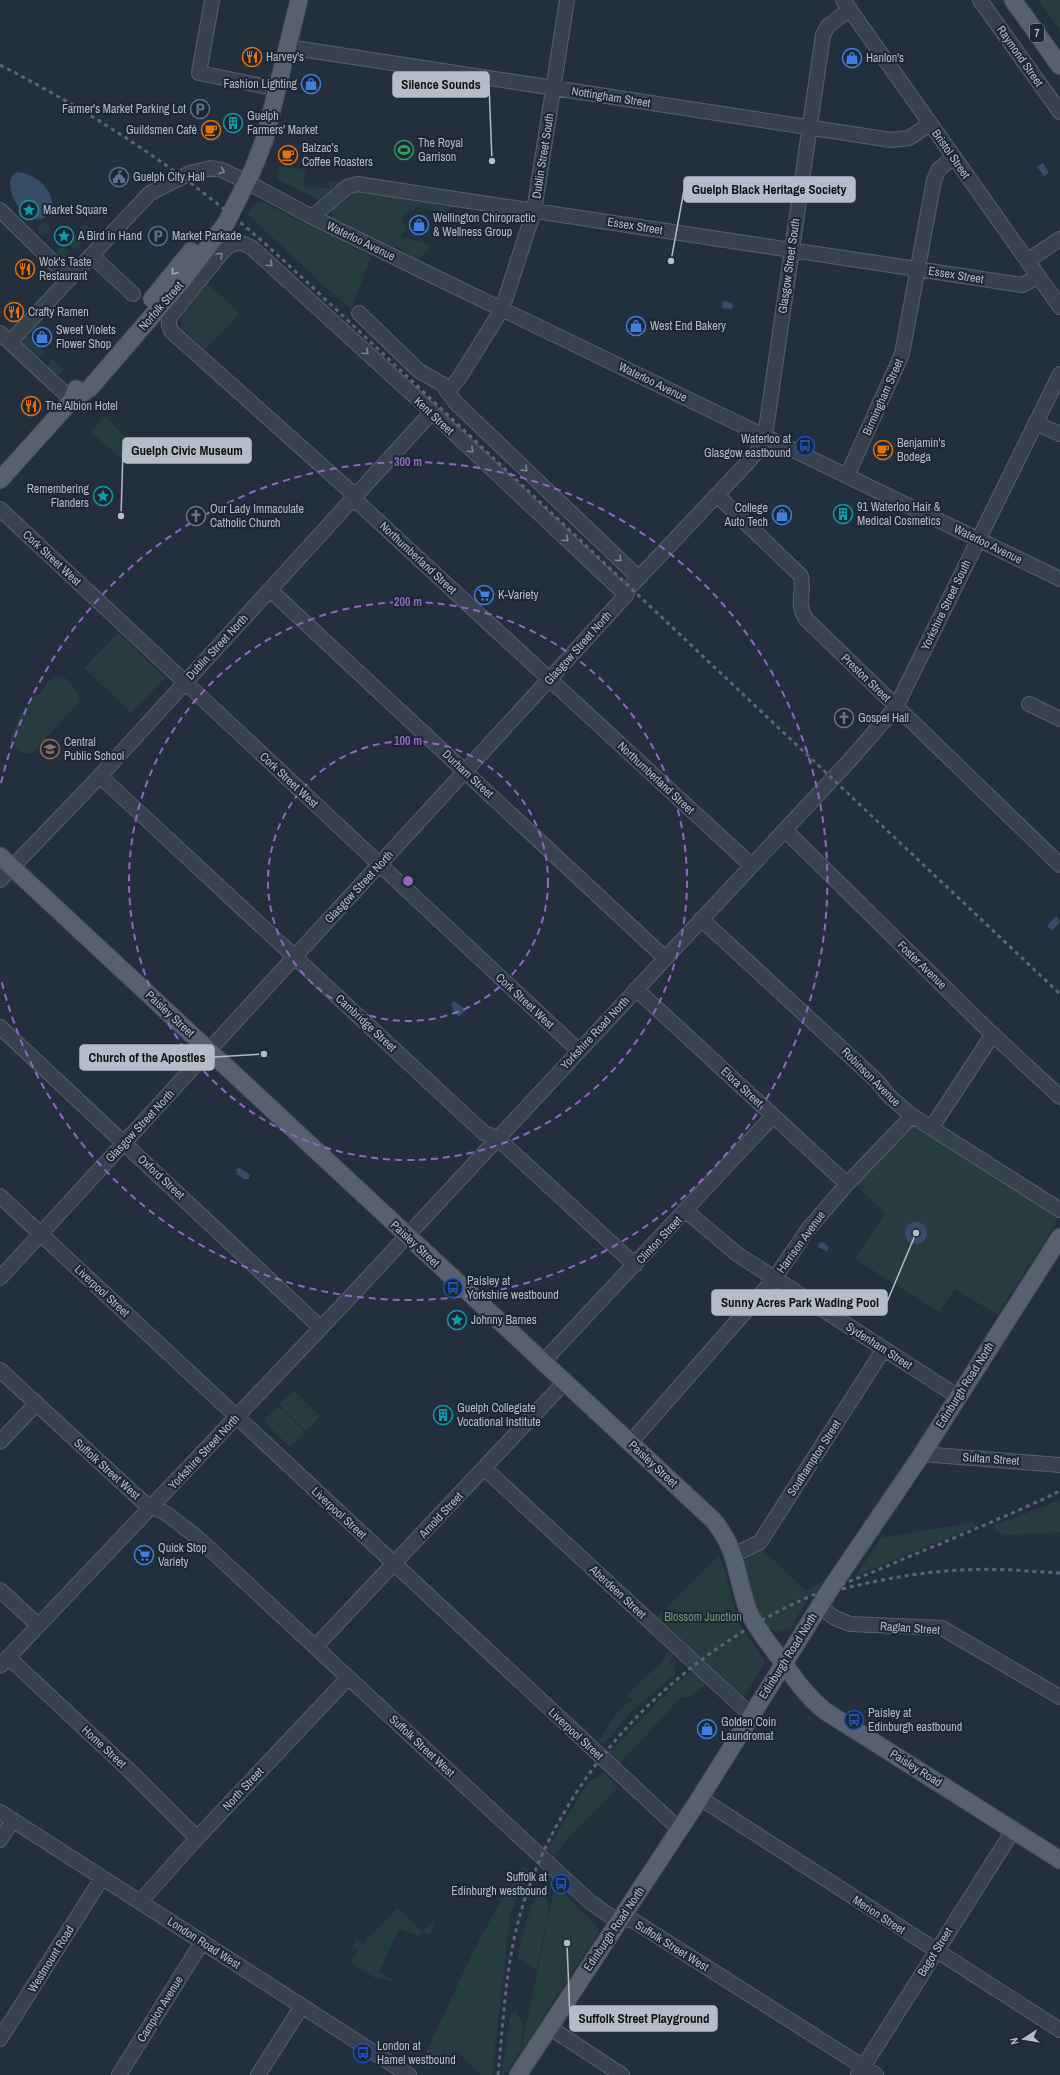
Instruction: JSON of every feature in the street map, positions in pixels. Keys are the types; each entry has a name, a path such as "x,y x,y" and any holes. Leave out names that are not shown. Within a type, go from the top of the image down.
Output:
{"main road":[{"name":"Norfolk Street","path":"0,480 72,400 78,385 216,221 237,201 258,159 265,138 299,0"},
{"name":"7","path":"1013,0 1060,66"},
{"name":"Paisley Street","path":"6,862 714,1521 723,1532 734,1555 748,1609 755,1624 783,1663"},
{"name":"Edinburgh Road North","path":"518,2075 700,1798 783,1663 922,1454 1060,1237"},
{"name":"Paisley Road","path":"783,1663 793,1679 809,1697 825,1711 1014,1829 1060,1860"}],"street":[{"path":"212,0 199,73 278,89"},
{"name":"Dublin Street South","path":"502,309 534,211 567,0"},
{"name":"Raymond Street","path":"980,0 1060,112"},
{"name":"Bristol Street","path":"847,5 1060,307"},
{"name":"Glasgow Street South","path":"718,496 757,452 765,436 823,35 828,26 847,5"},
{"name":"Nottingham Street","path":"288,47 897,141 909,138 930,124"},
{"name":"Birmingham Street","path":"847,476 902,354 934,180 939,169 954,157"},
{"name":"Waterloo Avenue","path":"5,338 69,278 150,193 202,169 211,168 222,170 312,217 1060,579"},
{"name":"Essex Street","path":"312,217 348,187 357,184 1022,285 1038,277"},
{"path":"0,210 69,278"},
{"path":"1027,262 1060,239"},
{"name":"Northumberland Street","path":"239,243 230,245 215,260 169,318 171,330 350,491 353,498 751,865"},
{"name":"Kent Street","path":"239,243 251,247 626,595"},
{"path":"95,251 133,294"},
{"path":"448,392 461,375 502,309"},
{"name":"Kent Street","path":"360,313 419,371 442,384 456,404 639,578"},
{"path":"5,338 72,400"},
{"name":"Yorkshire Street South","path":"785,830 896,707 1060,374"},
{"name":"Dublin Street North","path":"0,880 6,862 100,776 184,682 431,413"},
{"path":"1036,423 1060,434"},
{"name":"Glasgow Street North","path":"0,1278 550,679 626,595 630,587 718,496"},
{"name":"Preston Street","path":"718,496 797,571 803,583 799,603 806,619 1060,865"},
{"name":"Cork Street West","path":"0,509 578,1050"},
{"name":"Durham Street","path":"270,590 665,958"},
{"path":"1029,704 1060,719"},
{"name":"Cambridge Street","path":"100,776 484,1133 497,1138 635,1265"},
{"name":"Yorkshire Road North","path":"407,1236 578,1050 785,830"},
{"name":"Foster Avenue","path":"785,830 1060,1098"},
{"name":"Robinson Avenue","path":"701,919 877,1081 889,1096 912,1116 932,1127 1060,1210"},
{"name":"Elora Street","path":"636,989 847,1184"},
{"name":"Oxford Street","path":"0,1027 321,1328"},
{"path":"932,1127 993,1034"},
{"name":"Clinton Street","path":"543,1362 686,1211 773,1116"},
{"name":"Harrison Avenue","path":"630,1443 774,1279 809,1228 847,1184 912,1116"},
{"name":"Liverpool Street","path":"0,1196 238,1417 394,1565 679,1829"},
{"name":"Sydenham Street","path":"686,1211 734,1253 958,1396"},
{"name":"Yorkshire Street North","path":"4,1662 238,1417 407,1236"},
{"name":"Southampton Street","path":"734,1555 760,1542 884,1349"},
{"name":"Suffolk Street West","path":"0,1370 142,1501 167,1514 199,1538 577,1892 610,1916 621,1917 638,1923 861,2071 876,2075"},
{"name":"Arnold Street","path":"316,1646 485,1469 564,1382"},
{"path":"0,1442 36,1404"},
{"name":"Sultan Street","path":"922,1454 1060,1464"},
{"name":"Aberdeen Street","path":"485,1469 751,1715"},
{"path":"0,1590 38,1625"},
{"name":"Raglan Street","path":"819,1607 835,1618 850,1624 942,1628 1057,1693"},
{"name":"Home Street","path":"4,1662 132,1773 197,1838"},
{"name":"North Street","path":"140,1902 197,1838 348,1678"},
{"name":"Merion Street","path":"700,1798 1060,2030"},
{"name":"London Road West","path":"0,1812 409,2075"},
{"path":"0,1840 13,1820"},
{"name":"Bagot Street","path":"861,2071 1014,1829"},
{"name":"Westmount Road","path":"0,2039 102,1878"},
{"name":"Campion Avenue","path":"119,2075 202,1942"},
{"path":"258,2075 302,2006"},
{"path":"548,2028 622,2075"}],"green space":[{"path":"1039,0 1060,0 1060,31"},
{"path":"279,167 305,169 304,187 329,188 329,181 339,182 319,200 277,179"},
{"path":"354,191 451,207 448,213 416,207 414,211 410,210 404,214 402,224 407,226 401,237 426,243 431,247 417,260 395,245 394,248 332,218 332,210 347,193"},
{"path":"262,202 371,256 351,310 251,218 248,213 257,203"},
{"path":"42,223 46,223 50,229 46,235 42,235 38,231 38,227"},
{"path":"85,225 89,227 91,231 89,235 85,237 81,235 79,231 81,227"},
{"path":"73,237 77,237 81,243 77,249 73,249 69,245 69,241"},
{"path":"61,247 65,247 69,253 65,259 61,259 57,255 57,251"},
{"path":"208,284 240,313 205,349 182,328 180,317"},
{"path":"24,333 46,353 37,360 23,343"},
{"path":"52,359 64,370 59,374 52,374 46,368"},
{"path":"104,415 139,451 132,455 127,463 89,431 98,425"},
{"path":"118,633 165,678 131,713 84,668"},
{"path":"57,676 66,679 72,684 81,701 31,754 21,753 9,741 21,714 32,697 40,694 49,681"},
{"path":"914,1125 1060,1216 998,1315 955,1289 939,1312 855,1259 885,1213 856,1185 908,1129"},
{"path":"293,1390 320,1416 306,1431 279,1405"},
{"path":"278,1406 305,1432 290,1447 264,1421"},
{"path":"1060,1500 1060,1532 1006,1535 993,1531 995,1525"},
{"path":"973,1522 976,1526 856,1576 881,1538"},
{"path":"760,1548 807,1591 833,1574 820,1591 809,1596 791,1628 776,1632 768,1628 759,1615 750,1590 745,1560 750,1553"},
{"name":"Blossom Junction","path":"719,1555 740,1624 765,1663 744,1697 657,1617"},
{"path":"666,1653 670,1653 673,1657 668,1667 676,1660 675,1674 636,1707 603,1744 599,1741 609,1723 623,1707 634,1699 629,1698 628,1693 661,1663"},
{"path":"694,1669 707,1683 691,1697 681,1697 618,1766 607,1755 675,1684"},
{"path":"604,1773 618,1787 564,1843 554,1856 547,1849 589,1781"},
{"path":"522,1867 526,1867 529,1871 510,1915 492,2075 481,2075 454,2050 449,2055 444,2051 435,2066 428,2070 422,2066 423,2059 474,1950 502,1898 507,1894"},
{"path":"555,1886 595,1924 599,1932 521,2051 521,2049 504,2075 501,2075 510,2018 515,2010 522,2021 522,2046"},
{"path":"546,1892 549,1912 536,1970 517,1958 535,1896"},
{"path":"397,1908 422,1932 437,1918 430,1934 424,1932 419,1936 399,1929 379,1972 398,1982 375,1978 350,1962 358,1951 352,1946 357,1939 363,1944"}],"water":[{"path":"1043,163 1049,173 1044,176 1037,167"},
{"path":"18,172 25,173 37,179 47,189 53,208 43,219 33,218 25,213 13,198 10,181 13,175"},
{"path":"723,301 732,303 733,308 722,308"},
{"path":"1056,916 1060,922 1052,931 1047,926"},
{"path":"454,1001 466,1010 459,1017 454,1012 451,1004"},
{"path":"240,1168 250,1175 249,1179 244,1179 237,1174 236,1169"},
{"path":"916,1222 924,1225 927,1233 924,1241 916,1244 908,1241 905,1233 908,1225"},
{"path":"823,1242 829,1248 827,1251 818,1247 819,1243"}],"railway":[{"path":"0,65 56,95 138,146 190,182 263,242 340,313 1060,994"},
{"path":"498,2075 505,2000 513,1944 517,1926 534,1873 558,1822 588,1775 624,1731 664,1691 707,1655 754,1625 804,1599 935,1546 1060,1491"},
{"path":"842,1589 902,1576 932,1572 974,1569 1060,1573"}],"place":[{"name":"Harvey's","path":"252,57"},
{"name":"Hanlon's","path":"852,58"},
{"name":"Fashion Lighting","path":"311,84"},
{"name":"Farmer's Market Parking Lot","path":"200,109"},
{"name":"Guelph Farmers' Market","path":"233,123"},
{"name":"Guildsmen Café","path":"211,130"},
{"name":"The Royal Garrison","path":"404,150"},
{"name":"Balzac’s Coffee Roasters","path":"288,155"},
{"name":"Silence Sounds","path":"492,161"},
{"name":"Guelph City Hall","path":"119,177"},
{"name":"Market Square","path":"29,210"},
{"name":"Wellington Chiropractic & Wellness Group","path":"419,225"},
{"name":"A Bird in Hand","path":"64,236"},
{"name":"Market Parkade","path":"158,236"},
{"name":"Guelph Black Heritage Society","path":"671,261"},
{"name":"Wok's Taste Restaurant","path":"25,269"},
{"name":"Crafty Ramen","path":"14,312"},
{"name":"West End Bakery","path":"636,326"},
{"name":"Sweet Violets Flower Shop","path":"42,337"},
{"name":"The Albion Hotel","path":"31,406"},
{"name":"Waterloo at Glasgow eastbound","path":"805,446"},
{"name":"Benjamin's Bodega","path":"883,450"},
{"name":"Remembering Flanders","path":"103,496"},
{"name":"91 Waterloo Hair & Medical Cosmetics","path":"843,514"},
{"name":"College Auto Tech","path":"782,515"},
{"name":"Guelph Civic Museum","path":"121,516"},
{"name":"Our Lady Immaculate Catholic Church","path":"196,516"},
{"name":"K-Variety","path":"484,595"},
{"name":"Gospel Hall","path":"844,718"},
{"name":"Central Public School","path":"50,749"},
{"name":"Church of the Apostles","path":"264,1054"},
{"name":"Sunny Acres Park Wading Pool","path":"916,1233"},
{"name":"Paisley at Yorkshire westbound","path":"453,1288"},
{"name":"Johnny Barnes","path":"457,1320"},
{"name":"Guelph Collegiate Vocational Institute","path":"443,1415"},
{"name":"Quick Stop Variety","path":"144,1555"},
{"name":"Paisley at Edinburgh eastbound","path":"854,1720"},
{"name":"Golden Coin Laundromat","path":"707,1729"},
{"name":"Suffolk at Edinburgh westbound","path":"561,1884"},
{"name":"Suffolk Street Playground","path":"567,1943"},
{"name":"London at Hamel westbound","path":"363,2053"}]}
